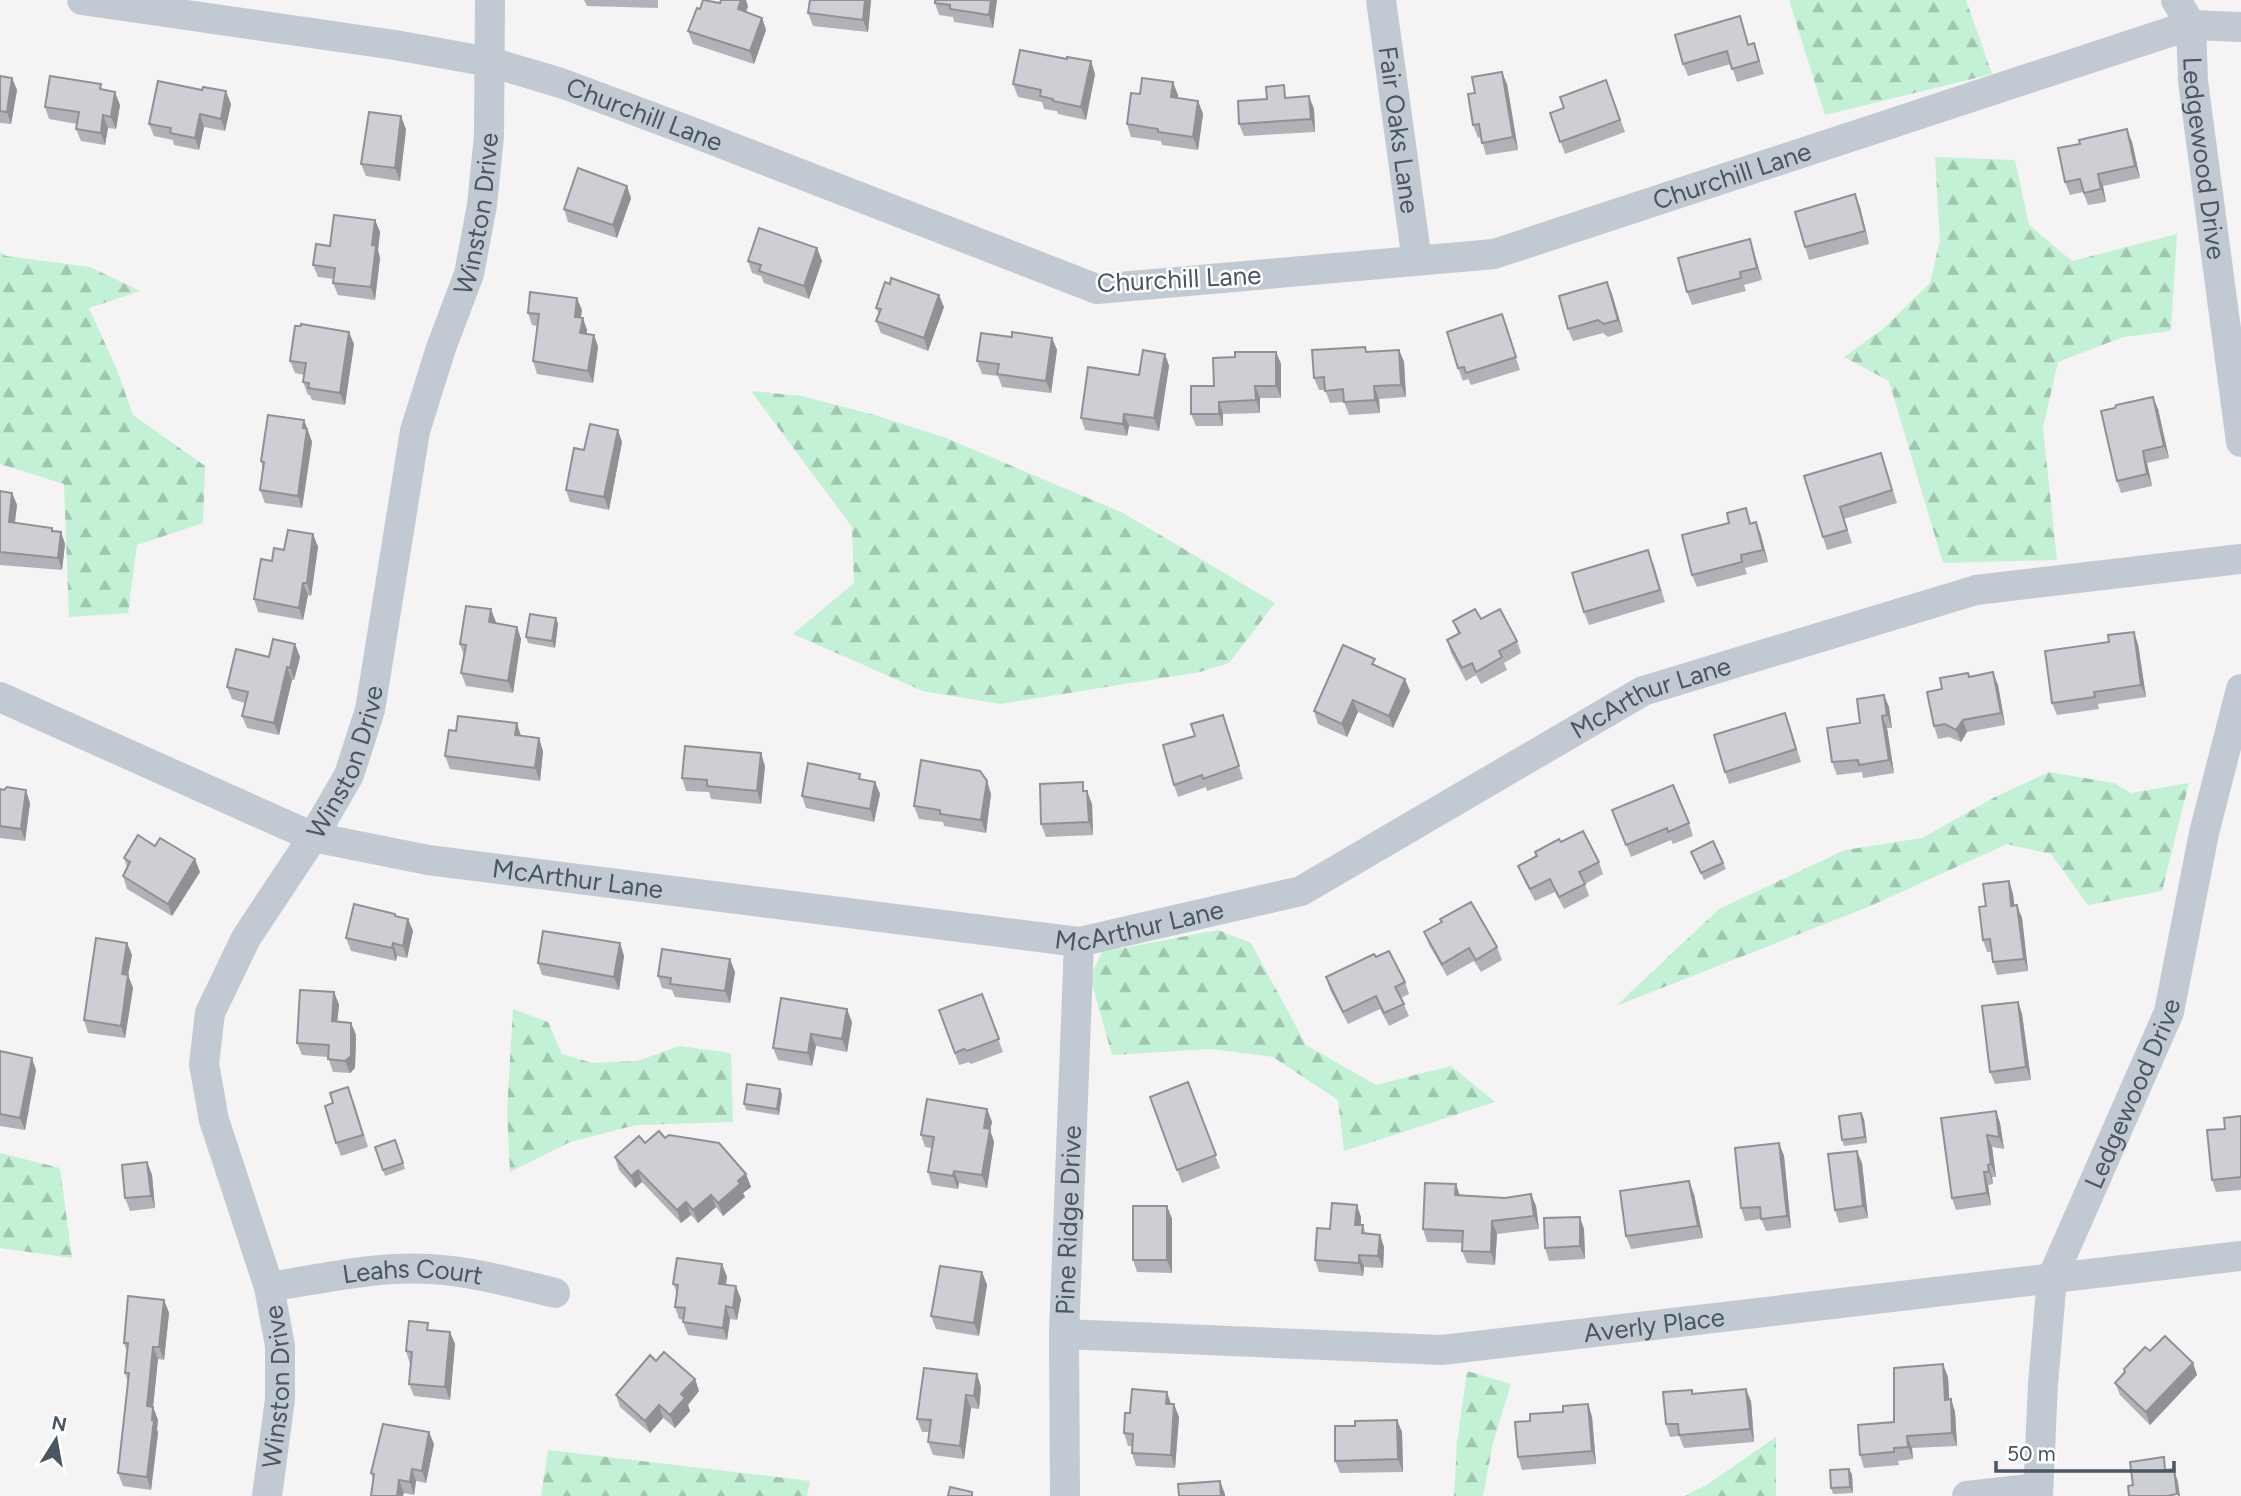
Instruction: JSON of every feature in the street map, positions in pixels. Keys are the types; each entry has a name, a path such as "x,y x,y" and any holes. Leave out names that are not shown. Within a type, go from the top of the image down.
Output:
{"street":[{"name":"Churchill Lane","path":"82,0 395,45 490,62 561,83 1097,289 1494,254 2184,13 2241,27"},
{"name":"Winston Drive","path":"267,1496 280,1386 280,1346 269,1287 214,1119 204,1064 210,1013 246,938 313,837 349,775 370,710 415,431 441,348 469,274 480,216 489,136 490,0"},
{"name":"Fair Oaks Lane","path":"1381,0 1417,261"},
{"name":"Ledgewood Drive","path":"2184,13 2241,442"},
{"name":"McArthur Lane","path":"0,697 313,837 428,860 1079,942 1301,891 1643,691 1976,590 2241,559"},
{"name":"Ledgewood Drive","path":"2038,1492 2052,1278 2169,1012 2204,833 2241,690"},
{"name":"Pine Ridge Drive","path":"1065,1496 1064,1334 1079,942"},
{"name":"Averly Place","path":"1064,1334 1441,1350 2241,1256"},
{"name":"Leahs Court","path":"269,1287 365,1272 429,1269 498,1279 555,1293"},
{"path":"1967,1496 2038,1492"}],"green space":[{"path":"1789,0 1966,0 1992,74 1825,115"},
{"path":"1935,157 2015,160 2029,225 2072,261 2177,234 2171,331 2123,337 2058,362 2043,428 2057,560 1943,563 1889,381 1844,357 1884,328 1930,283 1940,240"},
{"path":"0,252 6,256 90,267 140,291 89,308 117,370 133,415 205,466 203,523 137,545 128,613 69,617 64,484 0,464"},
{"path":"751,391 801,396 871,414 946,438 1123,513 1275,603 1229,663 1200,672 1000,704 923,691 793,634 854,583 852,527"},
{"path":"2049,772 2114,783 2131,793 2189,783 2162,891 2088,905 2051,854 2007,844 1868,907 1616,1006 1719,909 1845,850 1922,838 1995,797"},
{"path":"1218,930 1251,943 1306,1045 1376,1085 1451,1066 1495,1102 1344,1151 1338,1100 1273,1057 1210,1049 1112,1055 1090,977 1102,952"},
{"path":"513,1009 548,1022 562,1054 592,1063 637,1061 680,1046 731,1053 733,1122 636,1125 570,1142 510,1172 507,1111"},
{"path":"0,1153 60,1168 72,1258 0,1248"},
{"path":"1467,1371 1511,1384 1493,1443 1483,1496 1454,1496 1457,1443"},
{"path":"1776,1437 1776,1496 1685,1496 1708,1484"},
{"path":"548,1450 810,1481 807,1496 541,1496"}],"building":[{"path":"703,0 720,3 721,0 741,0 738,9 762,18 750,51 688,31"},
{"path":"810,0 865,0 863,20 808,13"},
{"path":"935,0 991,0 989,15 950,9 950,5 935,3"},
{"path":"1740,16 1748,45 1754,43 1759,61 1732,69 1727,51 1683,64 1675,35"},
{"path":"1020,50 1091,61 1081,107 1040,96 1041,90 1013,84"},
{"path":"1502,72 1513,137 1482,143 1479,124 1473,125 1468,94 1475,93 1472,77"},
{"path":"0,76 12,78 7,112 0,111"},
{"path":"50,76 101,84 100,89 115,92 111,117 103,115 101,133 76,129 79,112 45,107"},
{"path":"1142,78 1173,82 1171,97 1198,101 1193,137 1127,124 1131,93 1140,94"},
{"path":"1606,80 1620,120 1560,142 1550,113 1564,108 1560,97"},
{"path":"158,81 202,90 203,87 226,91 221,119 200,114 195,138 170,133 171,128 149,124"},
{"path":"1284,85 1285,98 1309,96 1311,119 1239,124 1238,101 1267,99 1266,87"},
{"path":"369,112 401,116 395,168 361,164"},
{"path":"2127,129 2135,166 2098,174 2101,189 2084,193 2080,179 2065,182 2058,148 2080,144 2079,140"},
{"path":"578,168 627,186 613,225 564,209"},
{"path":"1855,194 1865,231 1805,247 1795,212"},
{"path":"334,215 375,220 372,245 376,246 371,287 333,283 335,268 313,265 316,244 330,246"},
{"path":"759,228 817,248 804,286 759,271 761,265 748,261"},
{"path":"1750,239 1757,268 1740,272 1741,278 1687,292 1678,258"},
{"path":"891,278 939,295 924,338 876,321 881,309 876,308 885,282 890,284"},
{"path":"1607,282 1618,320 1604,324 1598,320 1568,329 1559,296"},
{"path":"530,292 577,298 575,317 583,318 580,333 594,335 588,371 533,361 539,314 528,313"},
{"path":"1502,314 1516,357 1466,373 1464,367 1458,368 1447,332"},
{"path":"301,324 349,332 340,393 308,388 309,383 303,382 306,363 290,361 295,326"},
{"path":"1012,332 1052,338 1046,381 997,374 999,364 977,361 981,333 1012,337"},
{"path":"1365,347 1366,352 1399,350 1401,385 1374,386 1375,400 1344,402 1343,389 1325,391 1324,377 1314,378 1312,350"},
{"path":"1143,350 1165,354 1154,418 1124,414 1123,424 1081,418 1088,367 1139,375"},
{"path":"1235,352 1276,352 1276,386 1255,386 1256,400 1219,402 1219,414 1191,414 1191,386 1214,386 1213,358 1235,357"},
{"path":"2153,397 2164,446 2143,451 2147,474 2117,481 2101,411"},
{"path":"268,415 304,420 303,428 307,429 298,496 260,490"},
{"path":"590,424 618,430 604,497 566,490 574,448 584,450"},
{"path":"1881,453 1892,490 1840,507 1847,530 1823,537 1804,476"},
{"path":"0,491 12,493 9,522 52,528 52,531 61,532 58,558 0,552"},
{"path":"1746,508 1750,524 1756,522 1763,550 1741,555 1742,562 1692,575 1682,535 1729,523 1727,513"},
{"path":"288,530 313,534 307,583 303,583 299,608 254,599 261,559 272,561 274,548 284,550"},
{"path":"1648,550 1660,590 1584,612 1572,573"},
{"path":"466,606 491,609 489,622 517,627 508,681 461,673 466,645 460,644"},
{"path":"1475,609 1481,619 1500,609 1517,641 1499,651 1502,657 1476,672 1472,663 1462,668 1447,640 1460,633 1453,621"},
{"path":"530,614 556,618 552,641 526,637"},
{"path":"2134,632 2141,685 2094,692 2095,697 2052,703 2045,651 2109,642 2108,635"},
{"path":"273,639 295,644 274,723 242,716 248,692 227,687 236,649 269,657"},
{"path":"1343,645 1375,659 1372,664 1405,679 1389,716 1353,700 1342,724 1314,711"},
{"path":"1993,672 2001,713 1963,720 1956,730 1945,724 1934,726 1927,692 1942,689 1940,678 1968,673 1969,677"},
{"path":"1884,695 1887,715 1882,716 1889,760 1859,765 1858,760 1832,762 1827,728 1860,723 1857,699"},
{"path":"1785,713 1796,749 1725,772 1714,735"},
{"path":"1223,715 1239,766 1203,779 1202,775 1174,785 1163,745 1195,736 1191,724"},
{"path":"458,716 517,723 515,735 539,738 535,768 445,756 449,730 456,731"},
{"path":"685,746 761,753 757,791 707,786 707,780 682,778"},
{"path":"921,760 980,771 987,781 981,820 940,814 940,810 914,806"},
{"path":"808,763 860,774 859,779 875,782 870,809 802,796"},
{"path":"1083,782 1083,791 1087,791 1089,822 1041,824 1040,784"},
{"path":"1673,785 1689,823 1668,832 1667,828 1626,845 1612,810"},
{"path":"7,787 26,790 21,829 0,826 0,789"},
{"path":"1583,831 1599,862 1579,872 1585,884 1559,897 1550,879 1530,889 1518,866 1537,856 1535,852 1559,839 1561,842"},
{"path":"138,835 155,846 160,838 195,859 168,904 123,876 130,862 124,858"},
{"path":"1713,841 1723,863 1701,873 1691,852"},
{"path":"2009,881 2011,906 2017,905 2024,959 1993,962 1990,939 1983,940 1979,907 1986,906 1983,884"},
{"path":"1471,902 1497,947 1476,960 1469,948 1442,964 1424,932 1442,922 1440,919"},
{"path":"354,904 408,919 403,946 393,943 392,948 346,938"},
{"path":"543,931 620,943 614,977 538,963"},
{"path":"96,938 127,943 122,974 128,975 121,1026 84,1020"},
{"path":"662,949 730,959 725,991 670,984 671,978 658,976"},
{"path":"1389,951 1405,982 1395,987 1404,1004 1384,1013 1376,996 1343,1012 1326,977 1374,954 1376,957"},
{"path":"300,990 334,992 332,1021 351,1023 351,1056 345,1061 328,1059 329,1045 297,1043"},
{"path":"982,994 999,1039 955,1053 939,1010"},
{"path":"781,998 847,1009 842,1039 811,1034 808,1053 773,1048"},
{"path":"2018,1002 2026,1067 1990,1072 1982,1006"},
{"path":"0,1051 32,1058 20,1118 0,1114"},
{"path":"1188,1082 1216,1155 1177,1170 1150,1097"},
{"path":"747,1084 780,1089 777,1109 744,1104"},
{"path":"348,1087 363,1135 336,1143 325,1106 333,1103 330,1093"},
{"path":"927,1099 987,1109 984,1128 990,1129 982,1175 954,1171 953,1176 928,1172 934,1137 921,1135"},
{"path":"1996,1111 1999,1137 1987,1135 1991,1164 1988,1165 1989,1172 1984,1172 1987,1193 1952,1198 1941,1118"},
{"path":"1861,1113 1865,1137 1842,1140 1839,1116"},
{"path":"2241,1116 2241,1177 2212,1180 2207,1130 2225,1129 2224,1118"},
{"path":"659,1131 665,1138 669,1135 719,1143 746,1174 738,1181 740,1184 718,1203 711,1195 693,1210 686,1202 677,1210 638,1170 631,1176 615,1157 639,1136 645,1143"},
{"path":"395,1140 403,1163 383,1170 375,1147"},
{"path":"1779,1143 1787,1216 1761,1219 1760,1207 1741,1208 1735,1148"},
{"path":"1857,1151 1863,1206 1835,1210 1828,1154"},
{"path":"147,1162 151,1196 125,1198 122,1165"},
{"path":"1689,1181 1698,1226 1626,1236 1620,1191"},
{"path":"1425,1183 1456,1184 1455,1195 1505,1198 1531,1194 1534,1216 1492,1221 1491,1252 1462,1251 1463,1231 1423,1229"},
{"path":"1332,1203 1357,1205 1355,1225 1363,1225 1362,1233 1380,1235 1378,1256 1359,1255 1359,1263 1315,1260 1317,1228 1330,1229"},
{"path":"1133,1206 1167,1206 1167,1260 1133,1260"},
{"path":"1580,1217 1580,1246 1545,1248 1544,1218"},
{"path":"677,1258 722,1264 719,1284 736,1286 733,1308 726,1306 723,1328 683,1322 685,1308 675,1307 678,1285 673,1284"},
{"path":"940,1266 982,1272 974,1323 931,1316"},
{"path":"128,1296 164,1300 159,1347 153,1347 147,1406 153,1407 154,1420 147,1477 118,1473 129,1373 125,1373 128,1343 124,1343"},
{"path":"409,1321 428,1323 427,1330 450,1332 445,1387 409,1384 412,1352 406,1351"},
{"path":"2165,1336 2193,1363 2146,1412 2115,1383 2145,1347 2150,1351"},
{"path":"664,1352 695,1379 681,1394 685,1398 670,1415 659,1405 645,1421 616,1395 650,1355 656,1361"},
{"path":"1943,1364 1945,1400 1951,1399 1952,1433 1907,1436 1908,1447 1894,1448 1894,1452 1860,1455 1858,1425 1894,1422 1894,1368"},
{"path":"924,1368 977,1374 974,1396 966,1395 960,1446 928,1442 931,1420 917,1419"},
{"path":"1132,1389 1167,1392 1166,1404 1174,1404 1171,1455 1132,1453 1133,1434 1124,1433 1125,1413 1130,1413"},
{"path":"1746,1389 1750,1429 1679,1435 1678,1424 1666,1424 1663,1392 1692,1390 1692,1394"},
{"path":"1588,1404 1592,1451 1518,1457 1515,1422 1530,1421 1530,1414 1563,1412 1563,1406"},
{"path":"1397,1420 1398,1459 1335,1461 1335,1426 1355,1426 1355,1421"},
{"path":"383,1424 429,1432 422,1471 412,1469 410,1482 399,1480 397,1496 371,1496 374,1474 371,1473"},
{"path":"2164,1457 2165,1470 2174,1469 2177,1494 2129,1496 2128,1486 2133,1485 2130,1462"},
{"path":"1849,1469 1850,1487 1831,1488 1830,1470"},
{"path":"1220,1481 1221,1496 1179,1496 1178,1484"},
{"path":"950,1487 972,1492 972,1496 948,1496"}]}
